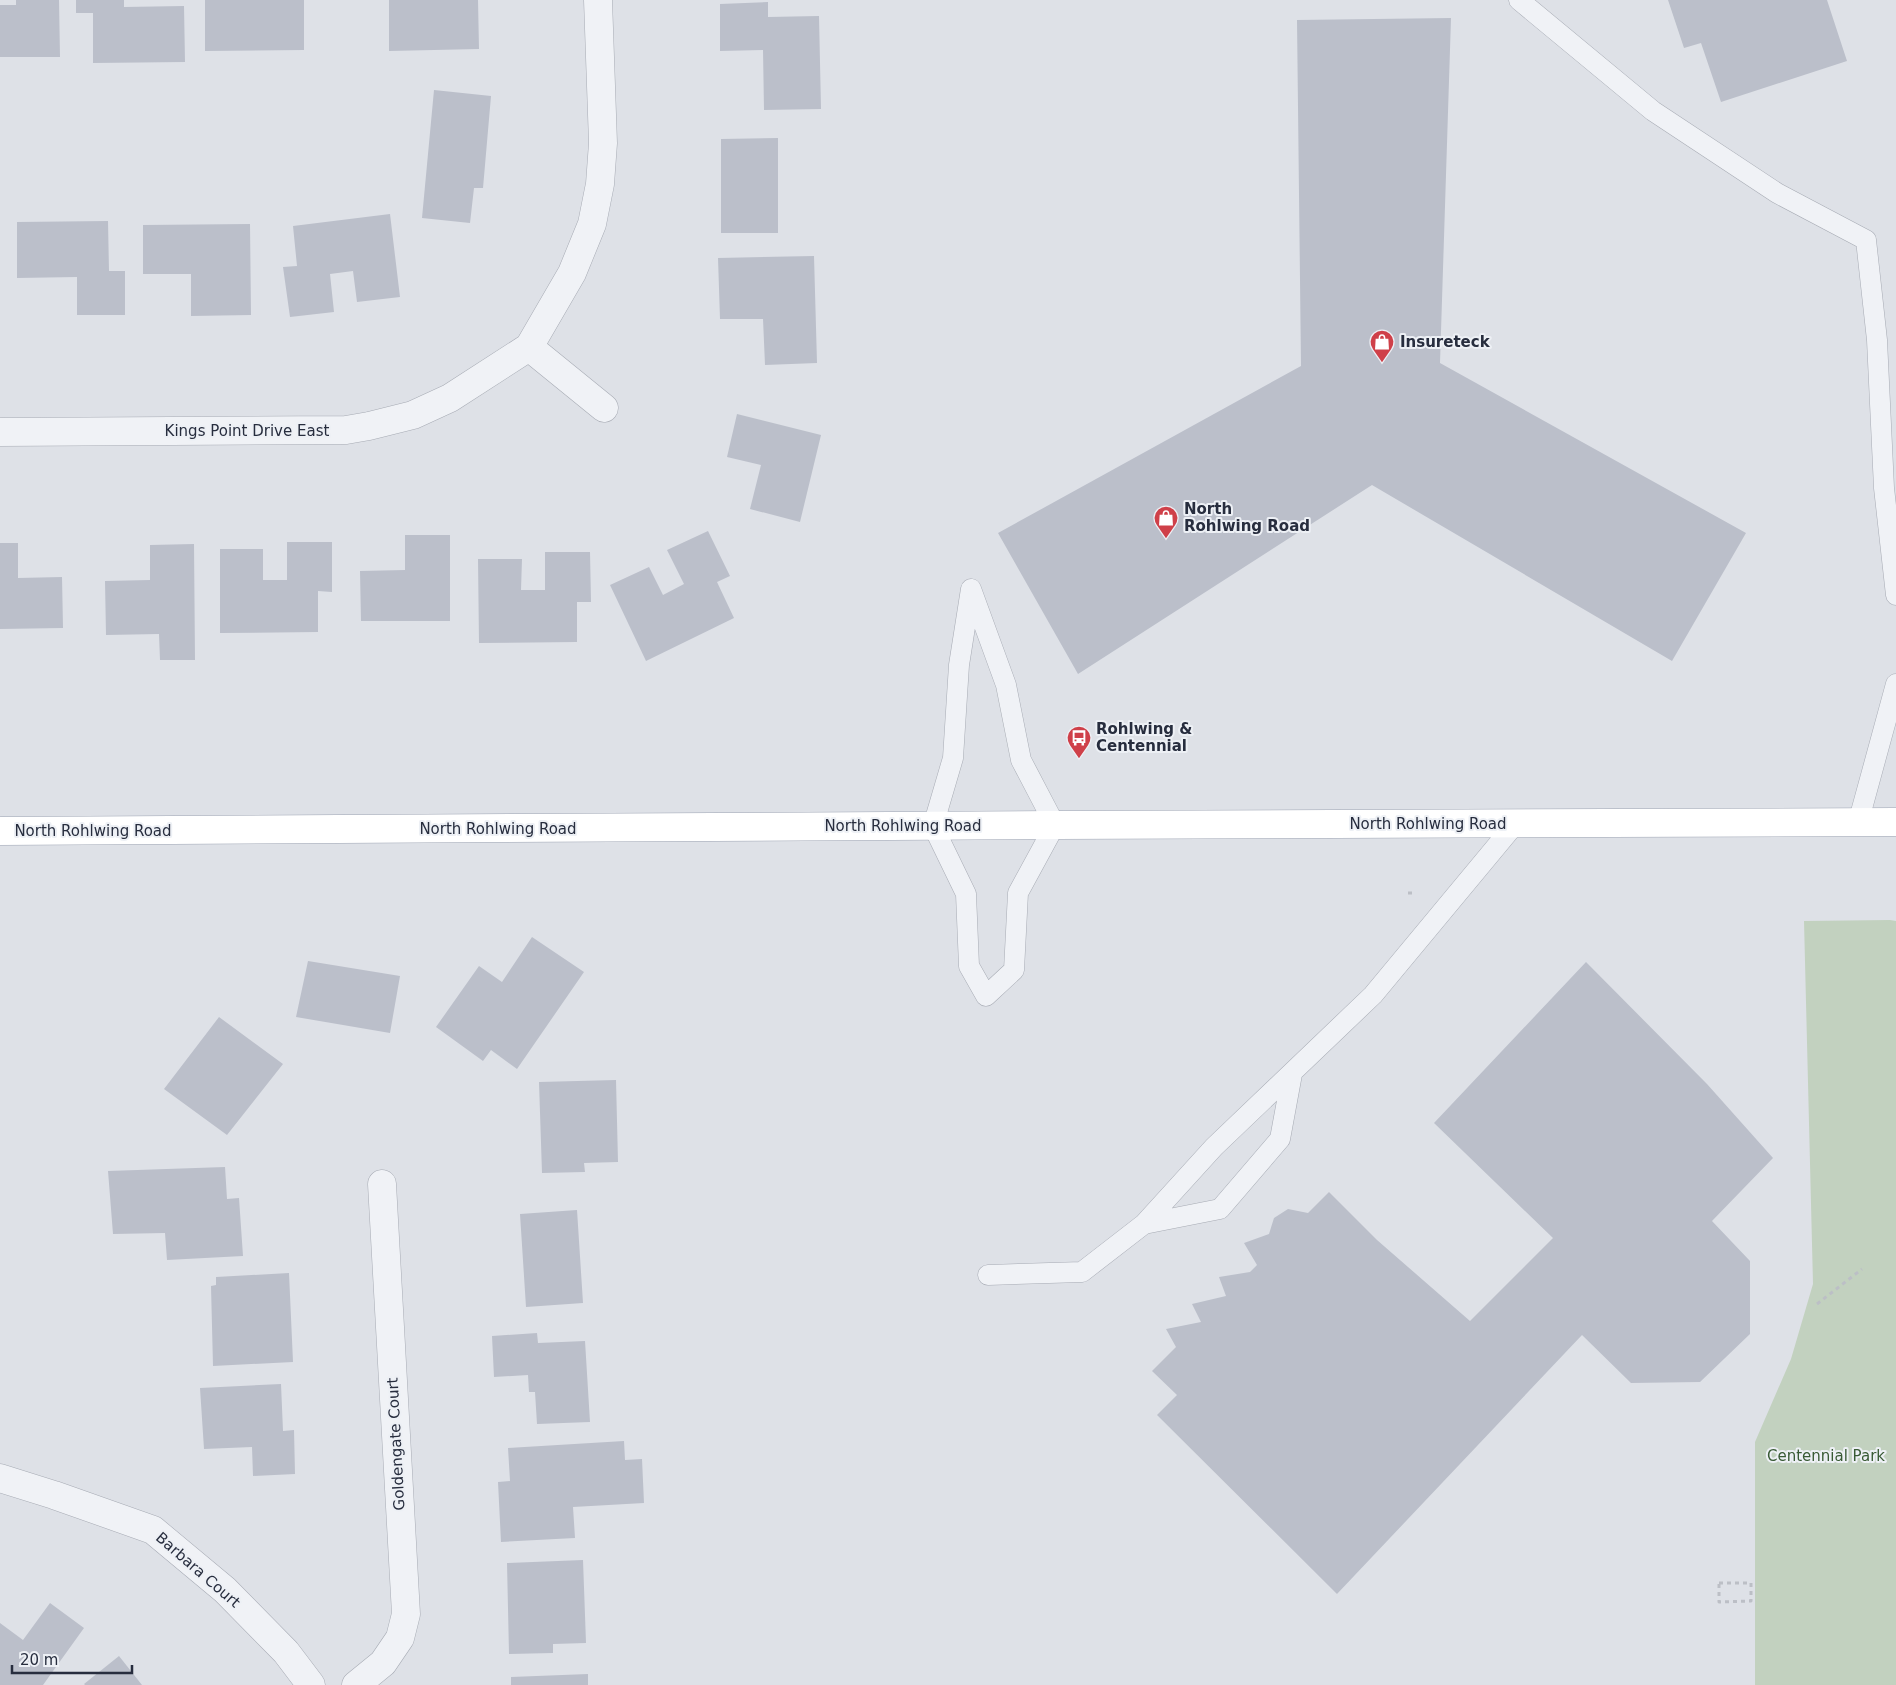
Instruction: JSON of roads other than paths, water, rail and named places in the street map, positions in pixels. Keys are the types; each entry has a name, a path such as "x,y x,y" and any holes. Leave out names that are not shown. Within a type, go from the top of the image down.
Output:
{"main road":[{"name":"North Rohlwing Road","path":"0,831 1896,822"}],"street":[{"path":"598,0 603,143 600,184 592,224 572,273 529,347 604,408"},
{"name":"Kings Point Drive East","path":"0,432 346,430 413,415 450,398 529,347"},
{"name":"Goldengate Court","path":"356,1685 383,1663 400,1638 406,1614 382,1184"},
{"name":"Barbara Court","path":"0,1478 153,1530 225,1590 286,1652 310,1685"}],"lane":[{"path":"1519,0 1653,111 1777,193 1866,240 1877,340 1884,488 1896,595"},
{"path":"971,589 1006,685 1021,760 1055,825 1018,893 1014,970 986,996 969,966 966,894 933,826 953,758 959,665 971,589"},
{"path":"1858,822 1896,684"},
{"path":"988,1275 1082,1272 1144,1224 1214,1147 1373,995 1515,824"},
{"path":"1144,1224 1220,1209 1280,1139 1292,1074"}],"place":[{"name":"Insureteck","path":"1382,363"},
{"name":"North Rohlwing Road","path":"1166,539"},
{"name":"Rohlwing & Centennial","path":"1079,759"}],"park label":[{"name":"Centennial Park","path":"1826,1456"}]}
